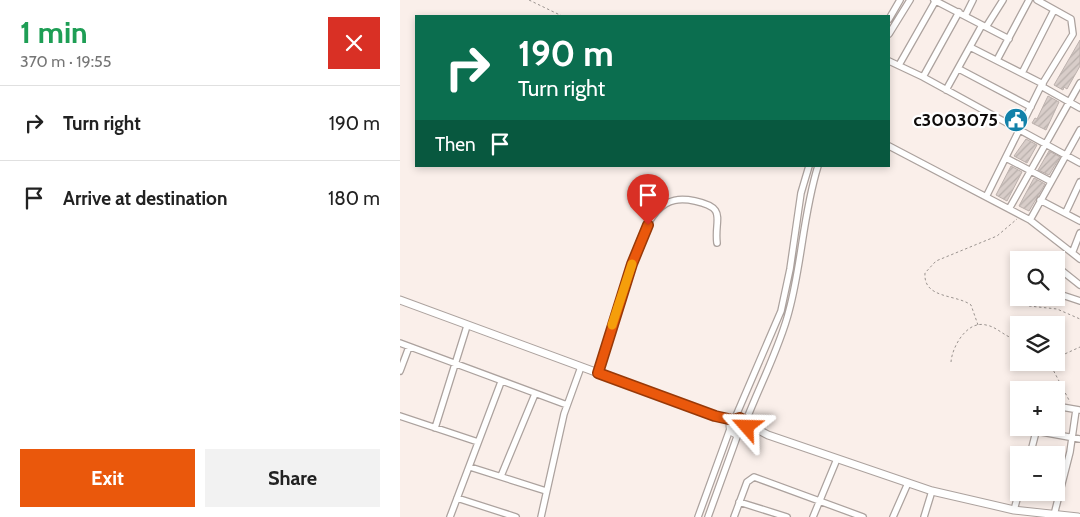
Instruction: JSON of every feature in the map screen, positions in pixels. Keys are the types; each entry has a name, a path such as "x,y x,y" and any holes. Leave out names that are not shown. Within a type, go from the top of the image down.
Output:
{"street":[{"path":"890,17 900,0"},
{"path":"890,32 910,0"},
{"path":"899,65 935,0 1009,39"},
{"path":"965,16 973,0"},
{"path":"946,90 970,47 1002,0"},
{"path":"997,60 1029,0"},
{"path":"986,197 1042,85 1074,30 1071,19 1036,0"},
{"path":"1022,73 1054,10"},
{"path":"923,77 959,12"},
{"path":"970,47 1022,73 1080,108"},
{"path":"890,61 1046,143 1080,164"},
{"path":"958,69 1031,107"},
{"path":"1009,208 1080,83"},
{"path":"1030,220 1080,130"},
{"path":"890,147 1030,220 1080,259"},
{"path":"1006,158 1050,182"},
{"path":"698,517 732,424 781,311 790,269 801,193 809,167"},
{"path":"708,517 788,313 798,271 809,196 818,167"},
{"path":"1066,212 1078,190 1080,182"},
{"path":"598,373 632,264 646,230 657,211 669,202 679,198 710,206 715,209 719,219 717,243"},
{"path":"1040,200 1080,221"},
{"path":"1072,251 1080,233"},
{"path":"1065,273 1080,285"},
{"path":"1065,296 1080,300"},
{"path":"400,300 715,416 732,424 740,433 768,435"},
{"path":"435,428 467,326"},
{"path":"400,343 567,405"},
{"path":"400,371 409,347"},
{"path":"541,517 567,405 581,367"},
{"path":"450,517 501,382"},
{"path":"501,476 535,394"},
{"path":"1054,514 1073,437 1077,410"},
{"path":"400,416 478,442"},
{"path":"732,424 740,418 768,435 932,491 1033,515 1054,514 1078,517"},
{"path":"1065,435 1080,439"},
{"path":"813,517 836,459"},
{"path":"470,467 546,490"},
{"path":"734,517 747,482 754,477 863,517"},
{"path":"893,517 908,483"},
{"path":"924,517 932,491"},
{"path":"458,498 516,517"},
{"path":"1014,510 1016,501"},
{"path":"740,502 787,517"}],"path":[{"path":"529,0 560,15"},
{"path":"978,325 971,306 965,301 934,291 927,285 925,272 931,264 940,258 1001,234 1021,215"},
{"path":"1030,306 1057,309 1080,319"},
{"path":"951,362 955,345 978,325 986,324 1010,337"},
{"path":"1065,354 1080,347"},
{"path":"1054,371 1077,410"}],"building":[{"path":"1080,40 1080,66 1067,89 1064,87 1063,90 1054,85"},
{"path":"1048,96 1059,102 1046,130 1032,123 1035,118 1037,119"},
{"path":"1026,139 1037,145 1027,163 1014,156"},
{"path":"1049,151 1060,157 1049,175 1038,170"},
{"path":"1011,166 1022,172 1007,201 996,195"},
{"path":"1034,178 1045,184 1029,211 1019,206"}],"slow traffic":[{"path":"612,325 632,264"}],"place":[{"name":"c3003075","path":"1016,120"}],"route":[{"path":"648,225 632,264 598,373 715,416 733,420 735,418 743,419 746,421 747,427"}]}
